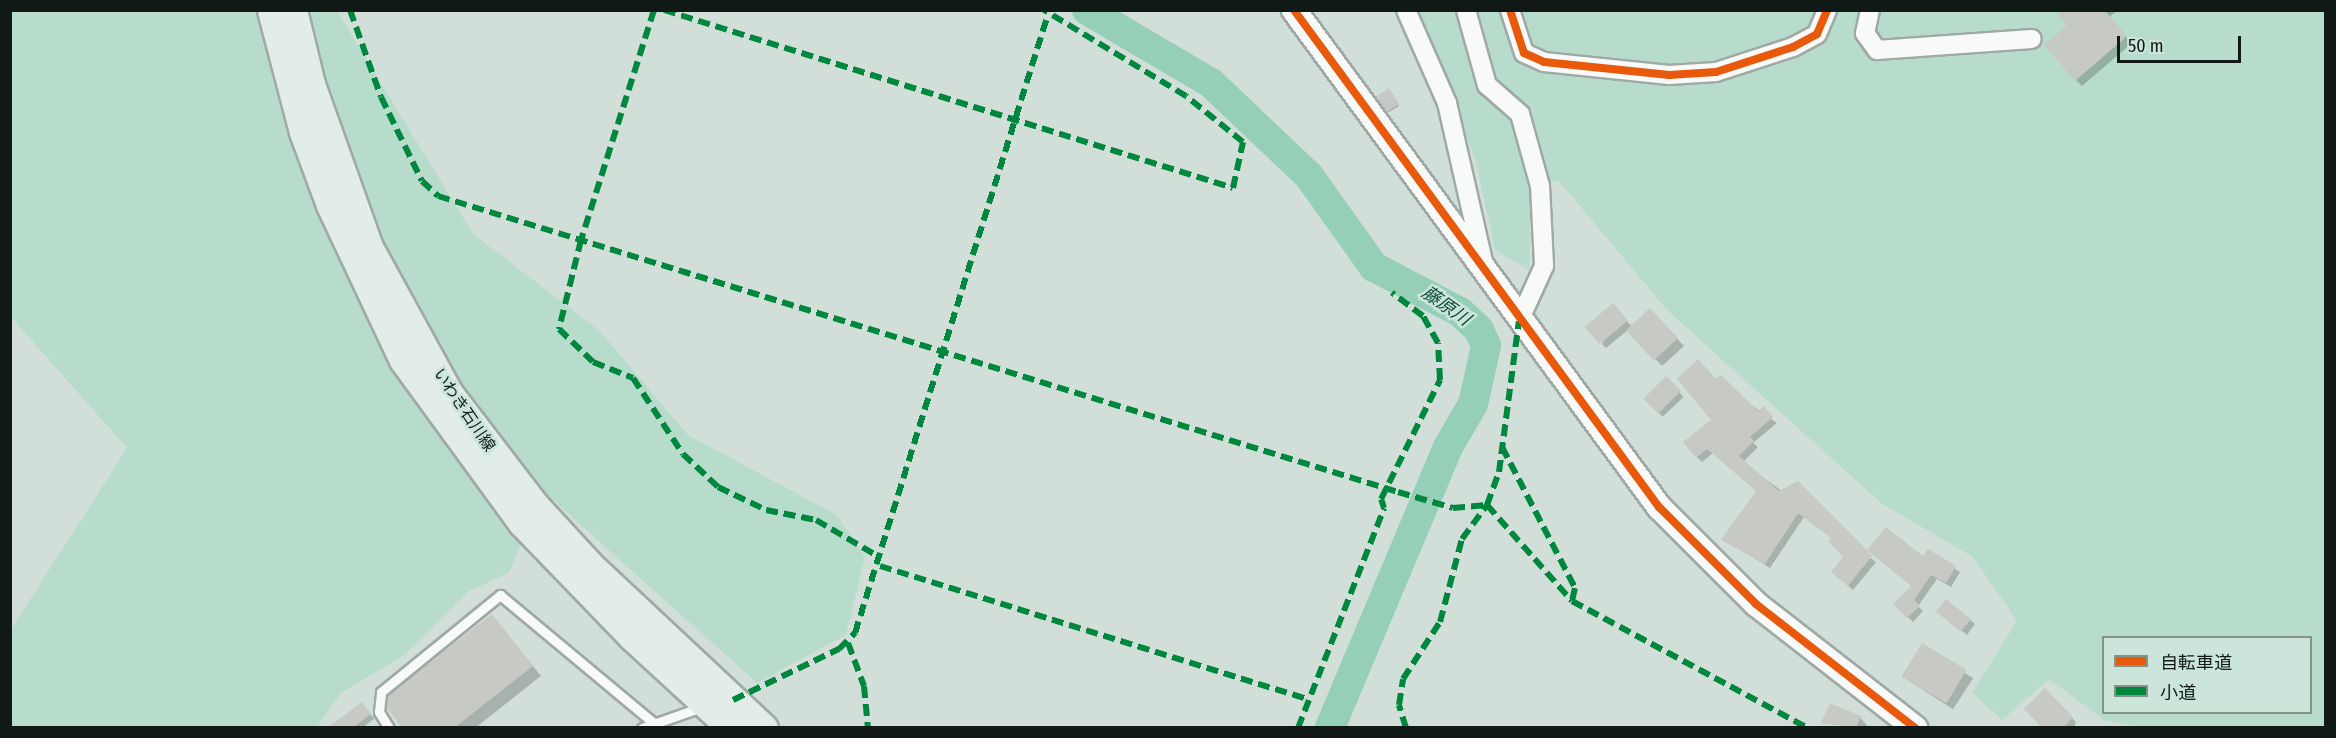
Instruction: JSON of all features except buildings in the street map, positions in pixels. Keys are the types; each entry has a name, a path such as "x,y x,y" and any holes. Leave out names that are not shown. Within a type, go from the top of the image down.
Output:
{"main road":[{"name":"いわき石川線","path":"271,10 322,184 403,360 522,523 731,728"},
{"name":"いわき石川線","path":"293,10 311,84 369,247 449,393 499,462 590,565 764,728"}],"street":[{"path":"1294,10 1620,461 1702,554 1756,604 1915,728"},
{"path":"1406,10 1447,103 1485,272"},
{"path":"1466,10 1487,85 1520,114 1540,186 1544,266 1519,321"},
{"path":"1510,10 1524,53 1544,62 1669,75 1716,72 1793,47 1817,34 1827,10"},
{"path":"1870,10 1865,33 1877,50 2032,39"}],"lane":[{"path":"390,728 379,712 381,692 500,595 655,724"},
{"path":"642,728 706,705"}],"green space":[{"path":"11,11 337,11 473,234 599,330 688,435 837,515 865,557 846,635 757,683 543,491 509,573 469,591 403,656 341,693 317,727 11,727 10,631 127,448 11,317"},
{"path":"1416,11 2325,11 2325,727 2139,727 2104,720 2049,679 2002,720 1972,693 2017,621 1973,557 1881,503 1667,310 1558,180 1532,188 1529,270 1495,250 1476,161"}],"waterway":[{"name":"藤原川","path":"1087,10 1211,83 1309,176 1374,267 1460,312 1479,330 1486,346 1473,404 1448,447 1330,728"}],"marked path":[{"path":"350,10 381,97 422,181 438,196 1398,492 1453,508 1487,505 1572,601 1808,728"},
{"path":"654,10 581,240 559,329 593,362 633,378 683,454 718,487 766,510 816,520 881,558"},
{"path":"664,10 1233,188 1243,142 1186,96 1044,10"},
{"path":"733,700 839,649 855,633 1048,14"},
{"path":"1298,728 1384,508 1381,499 1440,380 1438,343 1423,316 1392,293"},
{"path":"1406,728 1399,705 1403,679 1440,622 1462,539 1487,505 1499,472 1519,321"},
{"path":"1502,447 1575,588 1572,601"},
{"path":"880,566 1308,699"},
{"path":"848,643 864,686 868,728"}],"cycle path":[{"path":"1294,10 1659,507 1756,604 1915,728"},
{"path":"1510,10 1524,53 1544,62 1669,75 1716,72 1793,47 1817,34 1827,10"}]}
